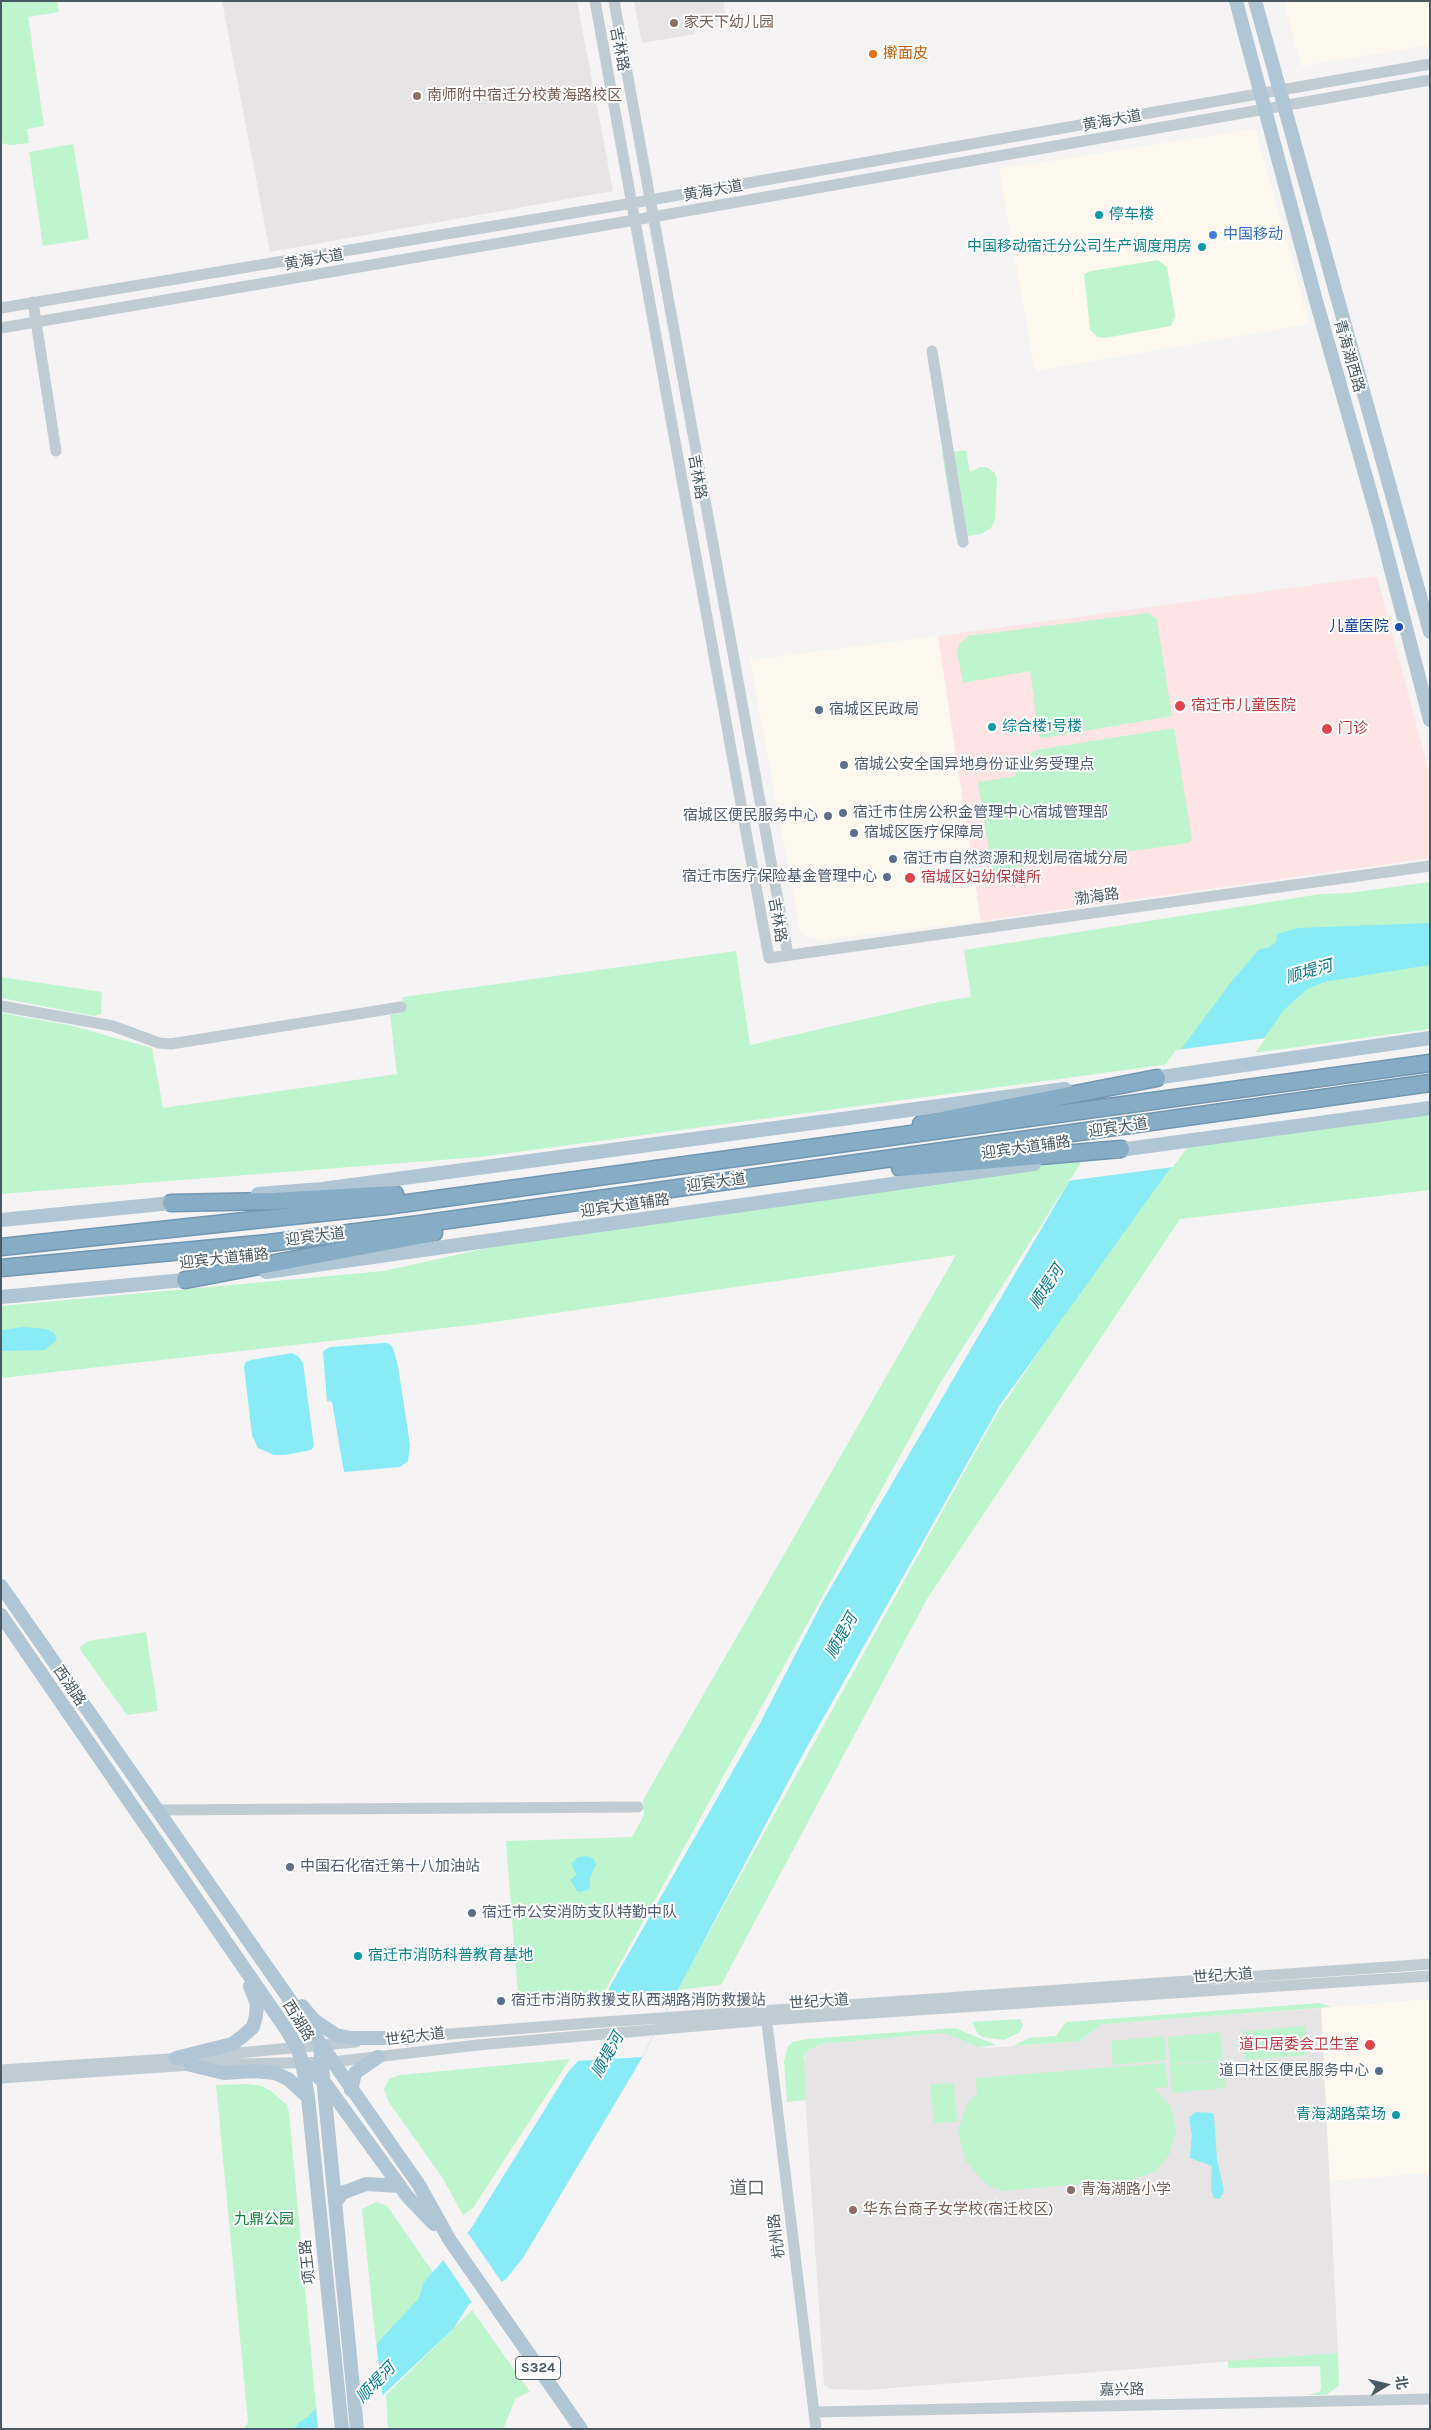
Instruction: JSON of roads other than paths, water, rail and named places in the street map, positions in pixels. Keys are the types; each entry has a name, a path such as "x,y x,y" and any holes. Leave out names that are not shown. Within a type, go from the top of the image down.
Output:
{"highway":[{"name":"迎宾大道","path":"1,1247 386,1206 1430,1063"},
{"path":"660,1169 751,1147 919,1124 1157,1078"},
{"name":"迎宾大道","path":"1,1268 269,1243 600,1199 1430,1083"},
{"path":"813,1169 899,1168 1121,1149"},
{"path":"171,1203 359,1197 440,1190 586,1170 634,1173"},
{"path":"185,1280 436,1232 557,1214 600,1199"}],"main road":[{"name":"青海湖西路","path":"1236,1 1263,109 1379,523 1430,720"},
{"name":"青海湖西路","path":"1255,1 1430,632"},
{"path":"1,1220 322,1189 981,1099 1157,1078 1430,1038"},
{"path":"1121,1149 1430,1108"},
{"name":"迎宾大道辅路","path":"1,1296 266,1272 1077,1154"},
{"name":"西湖路","path":"1,1586 320,2045 327,2062 351,2090 418,2185 449,2239"},
{"name":"西湖路","path":"1,1615 297,2047 302,2062 325,2083 400,2186 449,2239"},
{"path":"240,1930 299,2003 326,2030 336,2035 351,2038 408,2038"},
{"path":"176,2058 232,2044 254,2025 257,2004 252,1989 220,1934"},
{"path":"351,2090 355,2073 378,2057"},
{"name":"项王路","path":"302,2062 308,2097 342,2429"},
{"path":"327,2062 325,2083 357,2429"},
{"path":"191,2065 224,2073 275,2073 288,2079 308,2097"},
{"path":"336,2203 342,2193 366,2184 400,2186"},
{"name":"S324","path":"449,2239 581,2429"}],"street":[{"name":"吉林路","path":"595,1 769,958"},
{"name":"吉林路","path":"614,1 788,955"},
{"name":"黄海大道","path":"1,308 650,200 1430,64"},
{"name":"黄海大道","path":"1,328 635,220 1430,80"},
{"path":"33,302 56,451"},
{"path":"932,351 963,542"},
{"name":"渤海路","path":"769,958 1430,866"},
{"path":"1,1006 113,1026 159,1042 171,1044 401,1007"},
{"path":"156,1810 638,1807"},
{"name":"世纪大道","path":"1,2078 191,2065 327,2062 478,2044 582,2036 664,2024 1430,1964"},
{"name":"世纪大道","path":"766,2015 1430,1976"},
{"name":"杭州路","path":"766,2015 816,2429"},
{"name":"世纪大道","path":"1,2070 176,2058 590,2023 664,2024"},
{"name":"嘉兴路","path":"814,2412 1430,2399"}],"water":[{"name":"顺堤河","path":"1430,923 1430,965 1324,982 1307,989 1284,1010 1000,1405 803,1754 639,2063 523,2258 506,2279 469,2304 454,2328 383,2395 358,2429 294,2429 299,2422 308,2417 419,2298 423,2283 470,2230 568,2072 578,2061 609,1996 609,1988 759,1725 823,1601 1070,1180 1093,1167 1232,981 1259,949 1268,948 1276,942 1277,934 1298,928"},
{"path":"24,1327 46,1329 54,1333 57,1339 45,1350 1,1351 1,1330"},
{"path":"388,1343 393,1348 398,1366 410,1445 408,1461 400,1467 344,1472 332,1402 327,1401 323,1351 330,1347"},
{"path":"292,1353 298,1356 303,1363 314,1446 311,1450 274,1455 258,1448 252,1435 244,1367 246,1362 251,1360"},
{"path":"587,1856 594,1859 596,1865 590,1877 590,1887 588,1890 578,1892 570,1880 577,1874 573,1869 572,1863 578,1857"},
{"path":"1196,2112 1213,2113 1214,2116 1217,2160 1224,2190 1220,2199 1214,2198 1211,2190 1212,2166 1190,2158 1192,2135 1189,2117"}],"place":[{"name":"家天下幼儿园","path":"674,23"},
{"name":"擀面皮","path":"873,54"},
{"name":"南师附中宿迁分校黄海路校区","path":"417,96"},
{"name":"停车楼","path":"1099,215"},
{"name":"中国移动","path":"1213,235"},
{"name":"中国移动宿迁分公司生产调度用房","path":"1202,247"},
{"name":"儿童医院","path":"1399,627"},
{"name":"宿迁市儿童医院","path":"1180,706"},
{"name":"宿城区民政局","path":"819,710"},
{"name":"综合楼1号楼","path":"992,727"},
{"name":"门诊","path":"1327,729"},
{"name":"宿城公安全国异地身份证业务受理点","path":"844,765"},
{"name":"宿迁市住房公积金管理中心宿城管理部","path":"843,813"},
{"name":"宿城区便民服务中心","path":"828,816"},
{"name":"宿城区医疗保障局","path":"854,833"},
{"name":"宿迁市自然资源和规划局宿城分局","path":"893,859"},
{"name":"宿迁市医疗保险基金管理中心","path":"887,877"},
{"name":"宿城区妇幼保健所","path":"910,878"},
{"name":"中国石化宿迁第十八加油站","path":"290,1867"},
{"name":"宿迁市公安消防支队特勤中队","path":"472,1913"},
{"name":"宿迁市消防科普教育基地","path":"358,1956"},
{"name":"宿迁市消防救援支队西湖路消防救援站","path":"501,2001"},
{"name":"道口居委会卫生室","path":"1370,2045"},
{"name":"道口社区便民服务中心","path":"1379,2071"},
{"name":"青海湖路菜场","path":"1396,2115"},
{"name":"青海湖路小学","path":"1071,2190"},
{"name":"华东台商子女学校(宿迁校区)","path":"853,2210"}],"district":[{"name":"道口","path":"747,2189"}],"park label":[{"name":"九鼎公园","path":"264,2220"}]}
